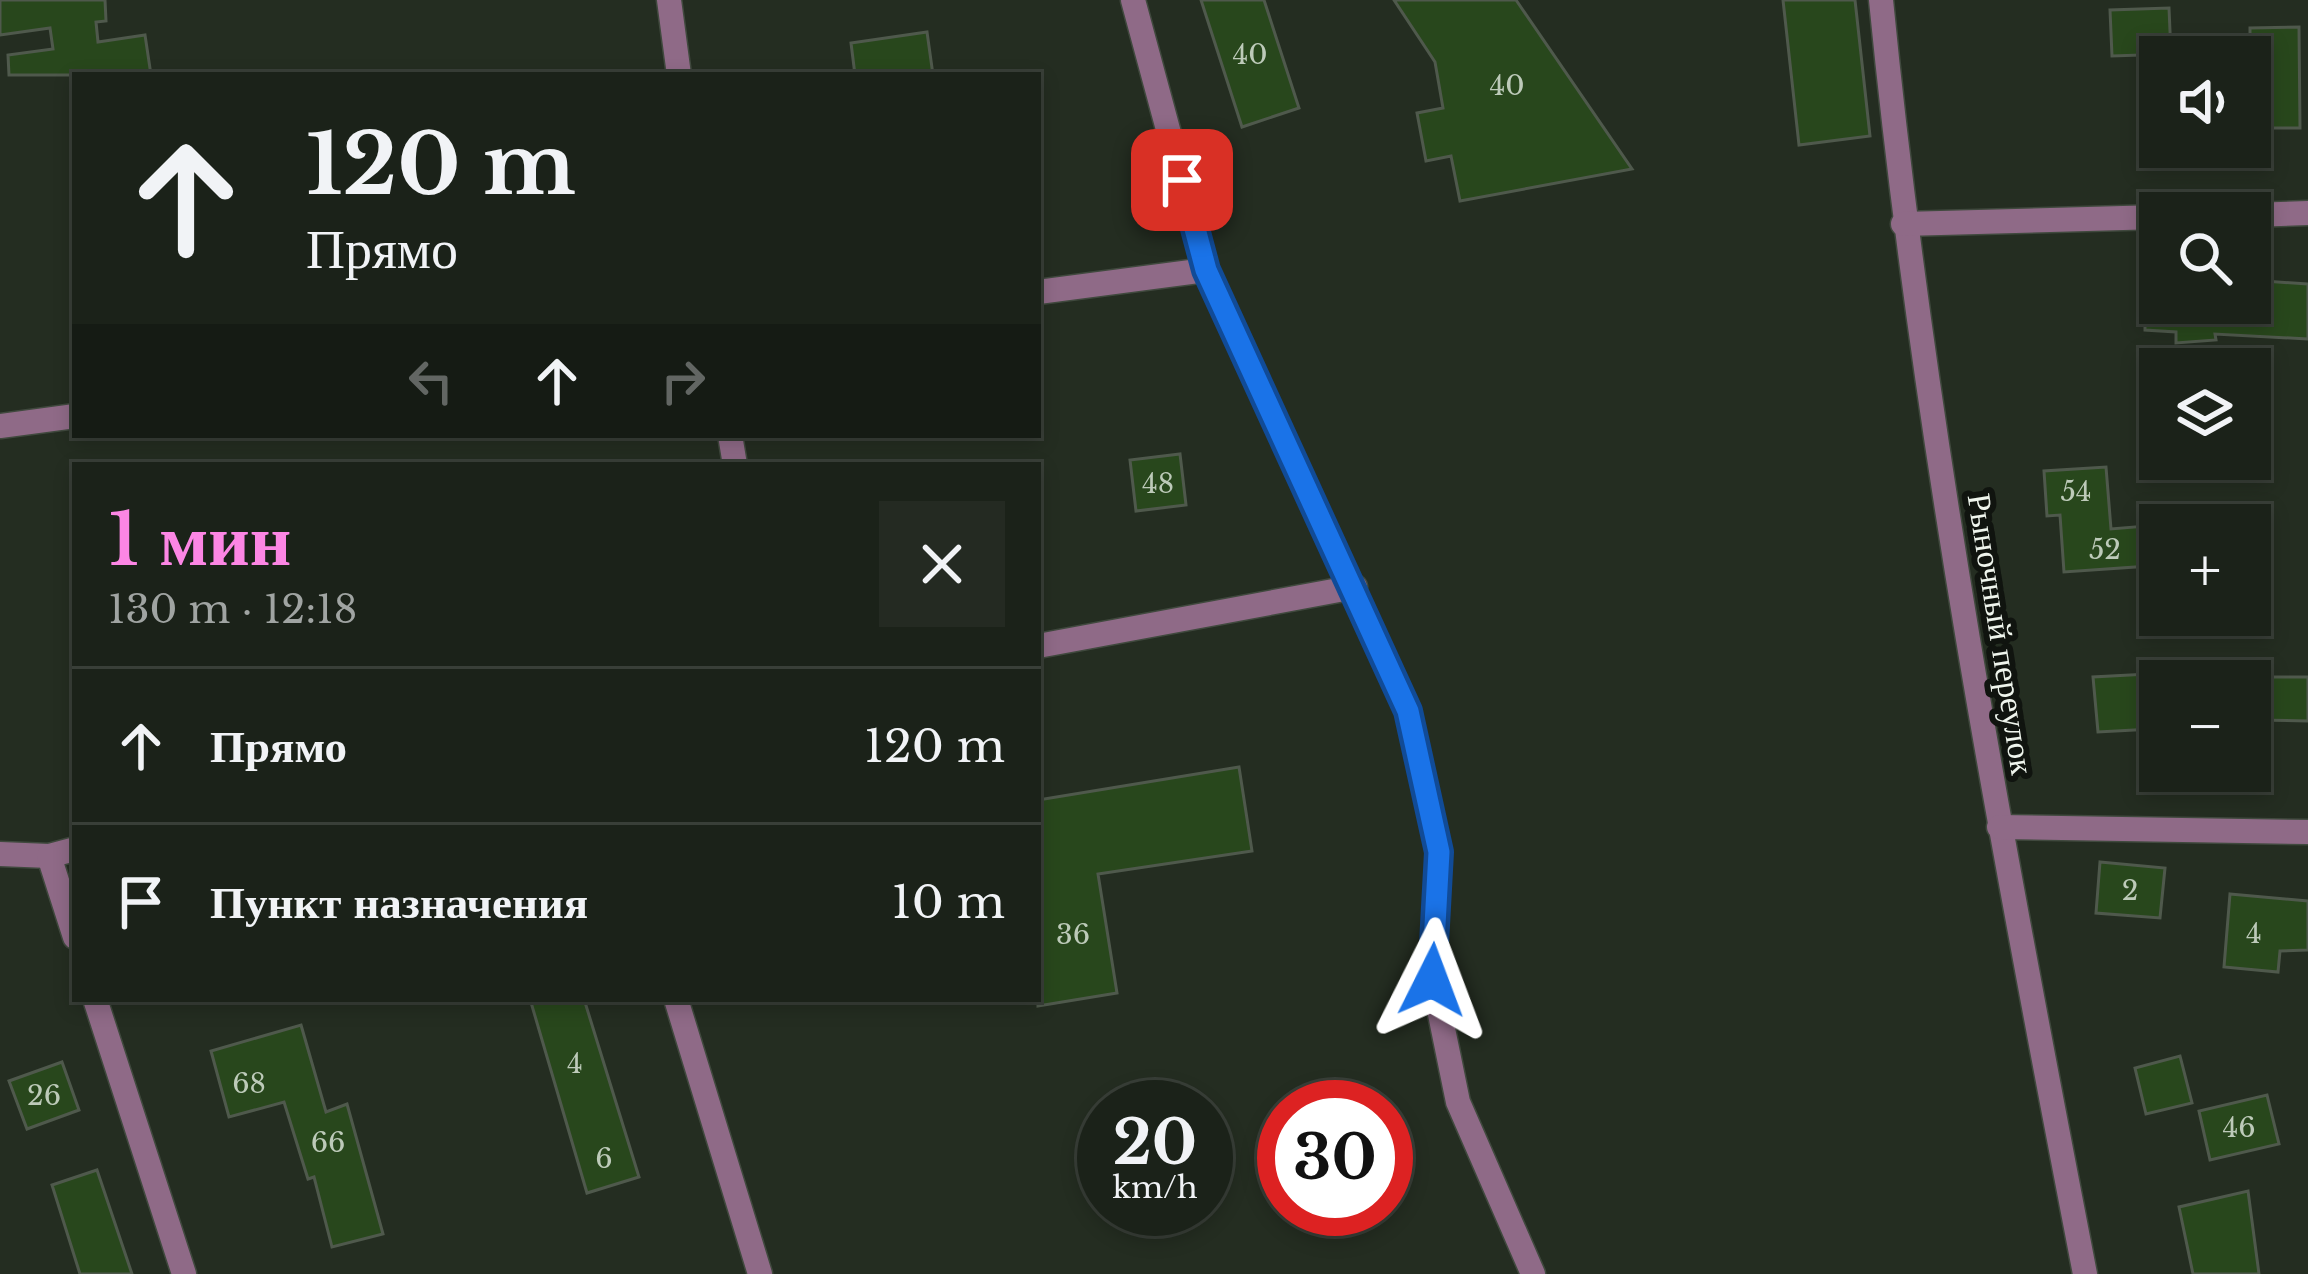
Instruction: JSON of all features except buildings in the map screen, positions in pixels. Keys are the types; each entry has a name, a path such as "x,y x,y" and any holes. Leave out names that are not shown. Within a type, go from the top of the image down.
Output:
{"street":[{"path":"668,0 679,72"},
{"path":"1133,0 1206,270 1408,711 1439,852 1432,980 1458,1102 1532,1274"},
{"name":"Рыночный переулок","path":"1881,0 1903,224 1999,827 2084,1274"},
{"path":"2271,214 2308,213"},
{"path":"1903,224 2139,218"},
{"path":"1041,292 1206,270"},
{"path":"0,426 72,416"},
{"path":"1041,645 1355,587"},
{"path":"1999,827 2308,832"},
{"path":"0,854 49,856 72,851"},
{"path":"49,856 72,928"},
{"path":"96,1002 184,1274"},
{"path":"677,1002 760,1274"}],"route":[{"path":"1182,180 1206,270 1408,711 1439,852 1432,980"}]}
